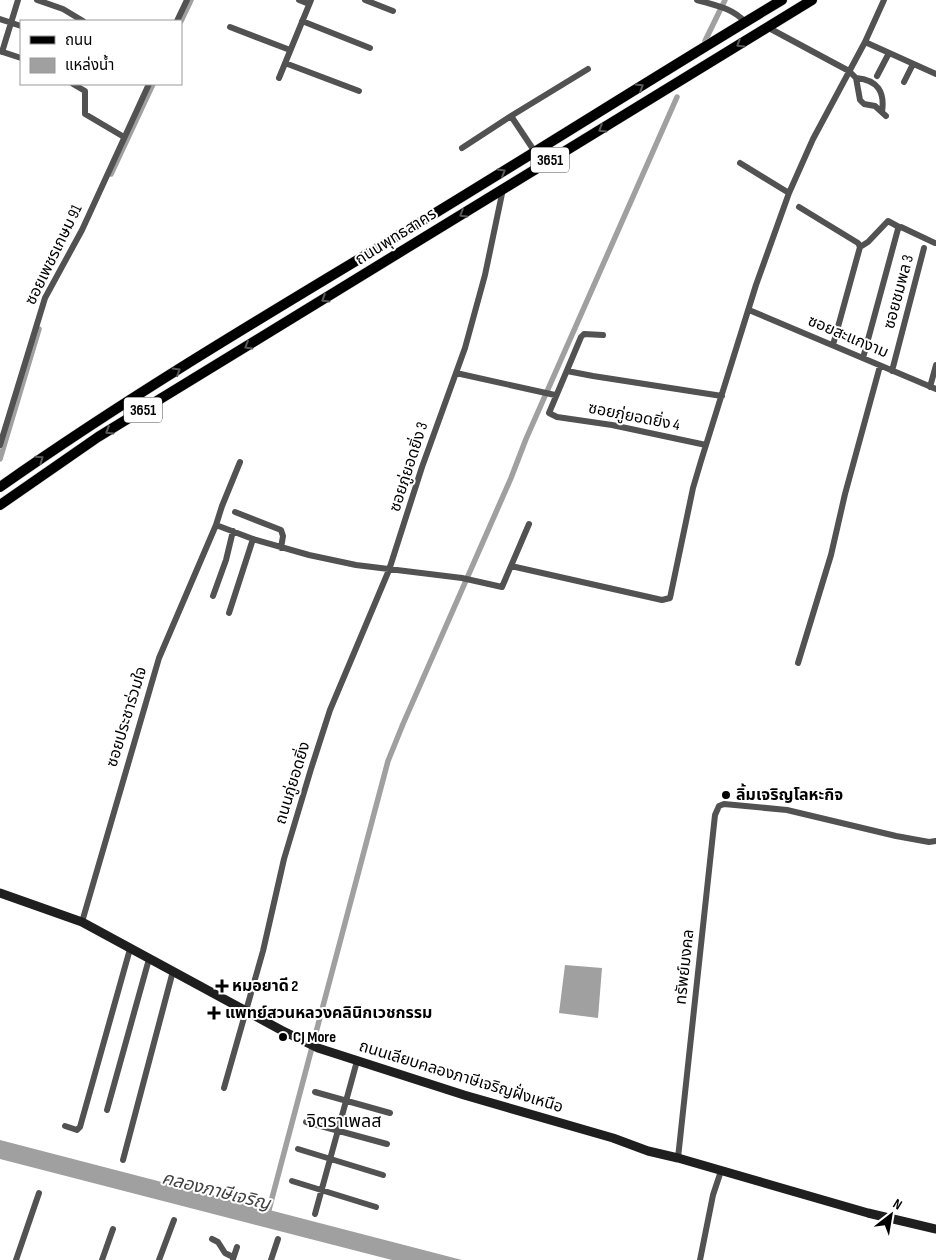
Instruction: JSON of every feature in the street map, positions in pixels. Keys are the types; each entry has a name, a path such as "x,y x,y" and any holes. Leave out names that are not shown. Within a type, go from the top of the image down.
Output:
{"main road":[{"name":"ถนนพุทธสาคร","path":"0,487 100,419 280,306 782,0"},
{"name":"ถนนพุทธสาคร","path":"0,505 98,437 812,0"},
{"path":"280,306 290,321"},
{"name":"ถนนเลียบคลองภาษีเจริญฝั่งเหนือ","path":"0,893 82,922 314,1046 464,1095 613,1138 648,1151 721,1170 868,1213 936,1229"}],"street":[{"path":"18,0 1,52 20,58"},
{"path":"38,0 63,9 81,20"},
{"path":"177,20 187,0"},
{"path":"279,78 310,2 299,0"},
{"path":"365,0 393,11"},
{"path":"697,0 722,3 745,22"},
{"path":"511,566 662,600 670,598 694,488 706,444 789,193 813,139 865,42 884,0"},
{"path":"0,19 20,26"},
{"path":"302,20 370,48"},
{"path":"230,27 290,50"},
{"path":"767,27 849,71 856,78 867,81 880,90 883,97 884,114 875,106 864,104 860,100 856,78"},
{"path":"865,42 936,74"},
{"path":"877,76 889,53"},
{"path":"285,63 360,91"},
{"path":"904,82 913,64"},
{"path":"462,148 588,69"},
{"path":"75,85 85,91 85,114 124,137"},
{"name":"ซอยเพชรเกษม 91","path":"0,445 45,298 82,230 149,85"},
{"path":"511,116 535,152"},
{"path":"740,162 789,193"},
{"name":"ซอยภู่ยอดยิ่ง 3","path":"389,570 474,317 503,189"},
{"path":"799,207 858,243 860,247"},
{"path":"833,345 860,247 868,242 888,220 935,243"},
{"path":"863,358 899,227"},
{"name":"ซอยชมพล 3","path":"892,371 924,248"},
{"name":"ซอยสะแกงาม","path":"749,310 933,388"},
{"path":"456,372 555,395 581,337 584,334 602,335"},
{"path":"933,388 936,365"},
{"path":"798,663 831,555 845,494 880,366"},
{"path":"567,371 722,396"},
{"name":"ซอยภู่ยอดยิ่ง 4","path":"555,395 549,413 557,417 612,425 706,444"},
{"name":"ซอยประชาร่วมใจ","path":"82,922 159,658 216,525 240,462"},
{"path":"235,512 281,530 284,536 281,548"},
{"path":"216,525 281,548 356,565 462,578 502,587 529,524"},
{"path":"213,596 226,560 232,531"},
{"path":"229,613 253,539"},
{"name":"ถนนภู่ยอดยิ่ง","path":"224,1088 263,951 284,860 311,768 330,710 389,570"},
{"name":"ทรัพย์มงคล","path":"678,1158 717,809 719,806 724,804 744,805 790,810 828,821 896,836 929,842 936,841"},
{"path":"65,1126 77,1130 80,1127 130,949"},
{"path":"107,1110 149,959"},
{"path":"123,1160 172,971"},
{"path":"315,1214 357,1061"},
{"path":"315,1092 390,1113"},
{"path":"306,1122 387,1144"},
{"path":"298,1149 383,1175"},
{"path":"700,1260 713,1195 721,1170"},
{"path":"292,1181 376,1206"},
{"path":"16,1260 39,1193"},
{"path":"159,1260 174,1220"},
{"path":"102,1260 113,1229"},
{"path":"212,1238 217,1240 225,1253 233,1258 237,1247"},
{"path":"271,1260 278,1239"}],"water":[{"path":"565,965 602,968 598,1018 559,1013"},
{"path":"0,1140 462,1260 392,1260 0,1159"}],"waterway":[{"path":"181,20 191,0"},
{"path":"705,41 725,0"},
{"path":"111,174 153,85"},
{"name":"คลองภาษีเจริญ","path":"267,1217 388,761 511,478 526,439 677,97"},
{"path":"0,459 39,329"}],"place":[{"name":"ลิ้มเจริญโลหะกิจ","path":"726,795"},
{"name":"หมอยาดี 2","path":"222,986"},
{"name":"แพทย์สวนหลวงคลินิกเวชกรรม","path":"214,1013"},
{"name":"CJ More","path":"283,1037"}],"district":[{"name":"จิตราเพลส","path":"344,1121"}]}
